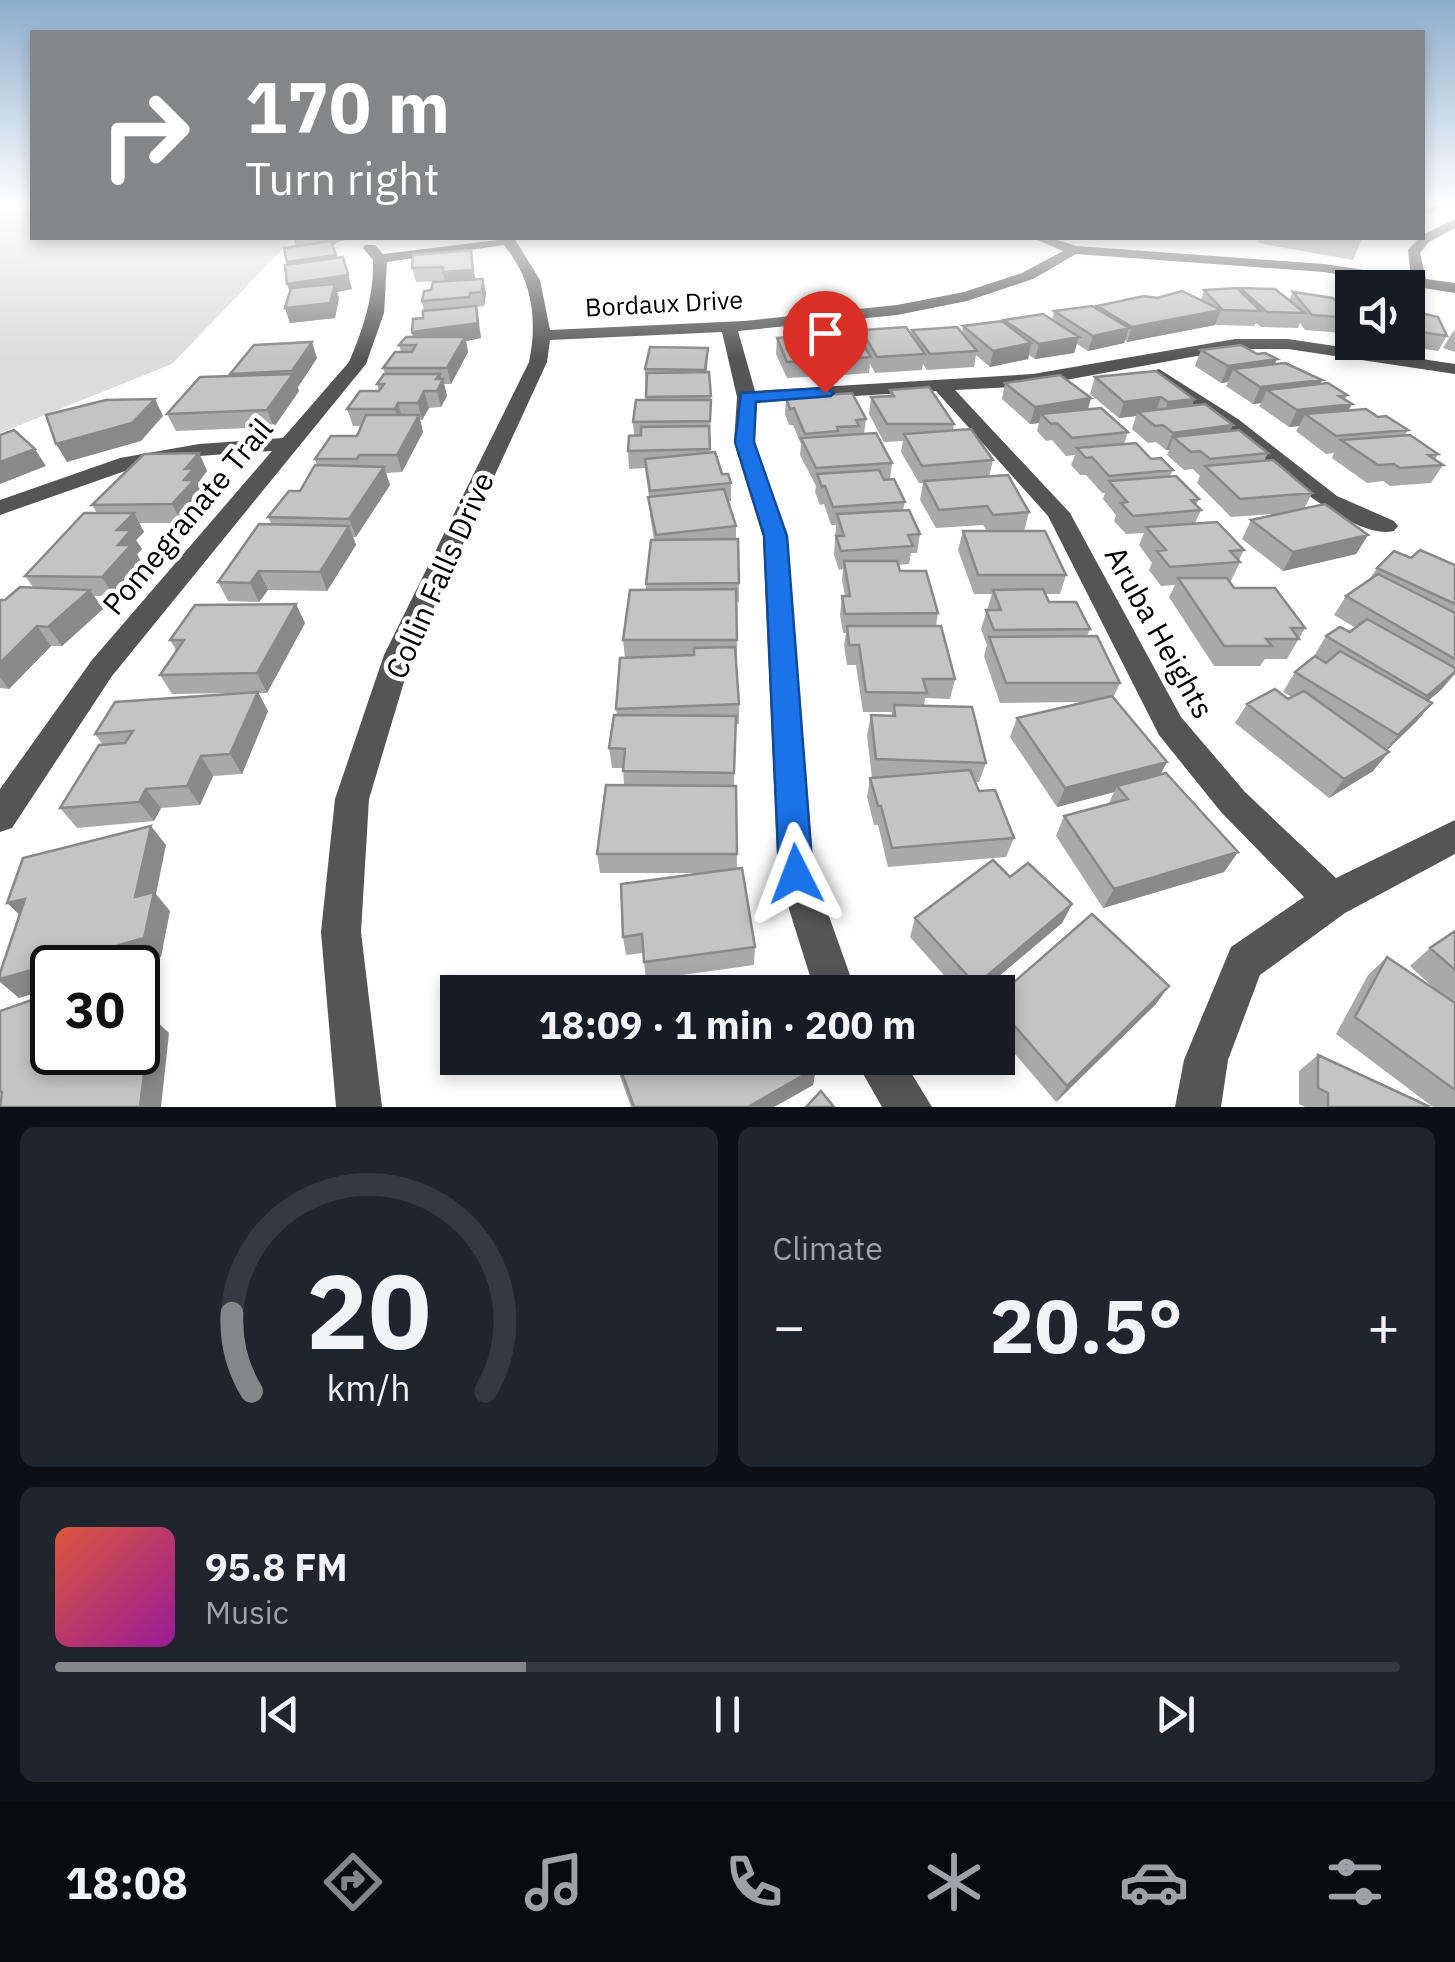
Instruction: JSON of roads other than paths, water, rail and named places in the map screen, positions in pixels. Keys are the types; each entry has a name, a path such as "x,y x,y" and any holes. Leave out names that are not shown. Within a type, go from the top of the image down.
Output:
{"street":[{"name":"Pomegranate Trail","path":"0,817 102,668 357,364 376,319 382,283 375,256"},
{"path":"523,256 538,294 545,335"},
{"name":"Bordaux Drive","path":"545,335 728,324 908,307 984,292 1039,274 1066,256"},
{"path":"1164,256 1335,272"},
{"path":"1425,283 1455,288"},
{"path":"728,324 747,397 744,442 776,536 796,874 829,975"},
{"name":"Collin Falls Drive","path":"359,1107 340,932 352,799 398,655 538,362 545,335"},
{"path":"747,397 1033,380 1235,344 1288,344 1455,369"},
{"path":"1138,361 1231,423 1329,501 1386,526"},
{"name":"Aruba Heights","path":"942,387 1058,513 1170,726 1233,802 1332,900"},
{"path":"0,508 120,465 199,450 290,444"},
{"path":"1198,1107 1206,1060 1245,962 1332,900 1455,836"},
{"path":"888,1075 910,1107"}]}
